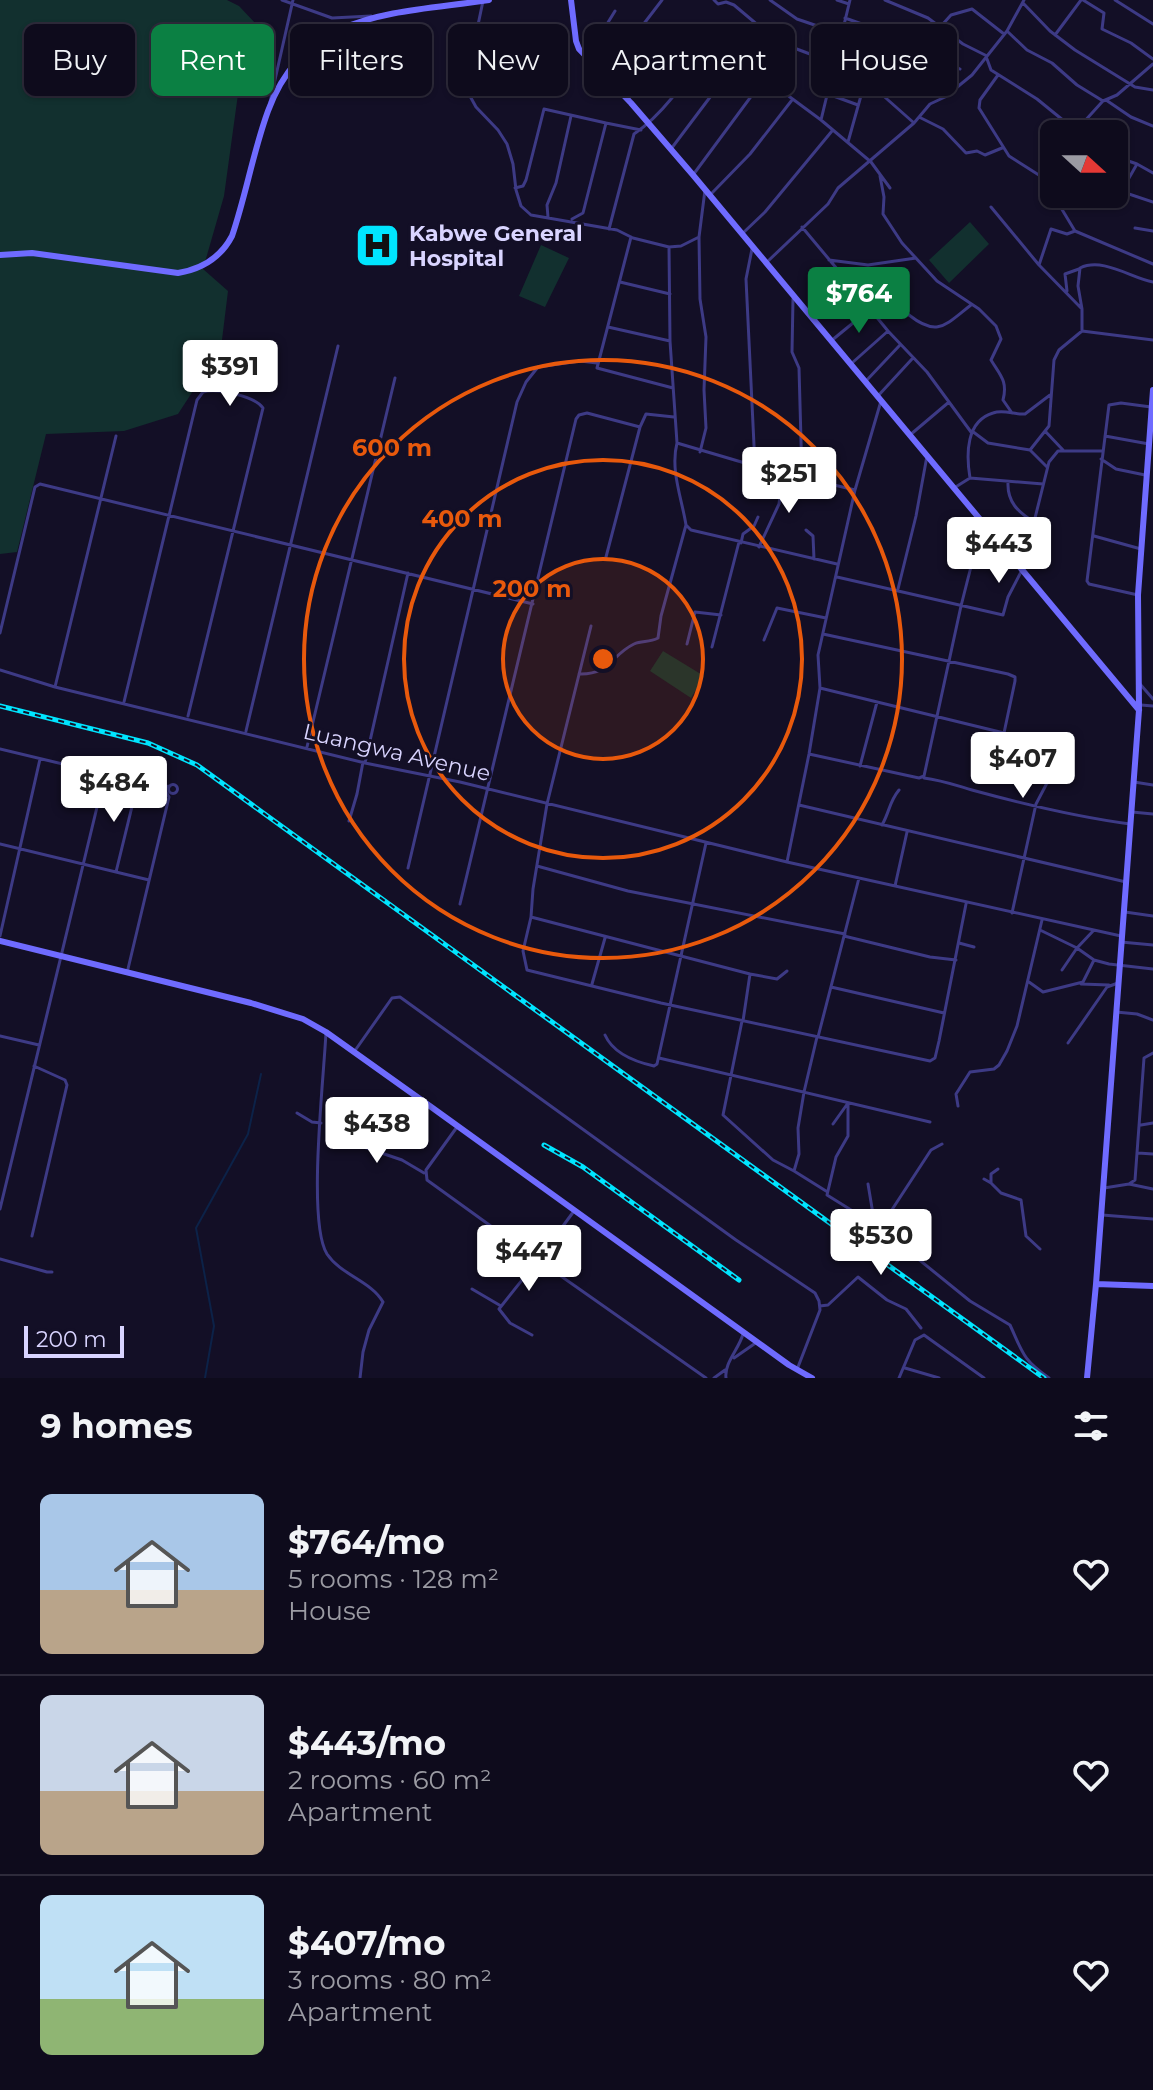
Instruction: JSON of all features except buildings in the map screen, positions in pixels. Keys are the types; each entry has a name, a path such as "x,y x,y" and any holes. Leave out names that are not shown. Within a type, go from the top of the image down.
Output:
{"street":[{"path":"282,0 338,18 358,15 375,17"},
{"path":"352,24 375,17 489,0"},
{"path":"571,0 576,41 584,54"},
{"path":"644,24 662,0"},
{"path":"714,0 718,4 726,2 734,5 778,42 811,55"},
{"path":"770,0 797,19 812,24"},
{"path":"837,0 849,2 844,24"},
{"path":"885,0 937,24"},
{"path":"1055,35 1082,0 1104,13 1102,29 1131,43 1153,62 1117,95 1104,100 1087,120"},
{"path":"1115,0 1153,24"},
{"path":"483,1 465,87 476,107 507,144 515,188 525,210 535,217 609,229 669,247 689,243 699,237"},
{"path":"0,255 32,253 178,273 209,263 232,236 268,110 292,2"},
{"path":"766,263 828,204 838,188 914,123 930,104 954,90 987,57 1024,2 1055,35 1094,62 1135,87 1153,90"},
{"path":"942,24 947,17 972,9 1027,50 1052,63 1077,85 1131,117 1153,126"},
{"path":"607,24 615,11"},
{"path":"338,18 343,24"},
{"path":"845,18 862,24"},
{"path":"957,39 987,57 991,70 1037,99 1061,120"},
{"path":"268,110 290,71"},
{"path":"998,75 980,100 979,108 1009,156 1040,176"},
{"path":"848,142 864,85 879,92 914,123"},
{"path":"625,96 1139,707"},
{"path":"628,99 631,96"},
{"path":"609,229 634,134 650,124 673,96"},
{"path":"671,150 711,96"},
{"path":"693,175 751,96"},
{"path":"787,96 871,162 890,188"},
{"path":"821,120 826,96"},
{"path":"832,96 858,105"},
{"path":"700,452 706,428 706,337 700,299 699,237 707,192 750,154 792,100"},
{"path":"515,188 525,184 544,109 641,130"},
{"path":"548,217 547,205 556,183 571,116"},
{"path":"919,117 943,129 966,153 977,151 985,155 1002,148"},
{"path":"568,221 583,213 606,123"},
{"path":"742,235 832,131"},
{"path":"1128,161 1153,173"},
{"path":"1128,179 1137,164"},
{"path":"880,176 883,214 902,243 937,281 972,304 1000,332 1001,339 991,360 1004,380 1003,400 1012,413"},
{"path":"1128,194 1153,202"},
{"path":"991,207 1039,265 1082,309"},
{"path":"1061,208 1075,231 1153,264"},
{"path":"802,227 912,359 927,372 972,431 988,443 1030,450 1047,467"},
{"path":"1135,228 1153,231"},
{"path":"1039,265 1051,229 1067,234 1075,231"},
{"path":"631,237 597,368 673,388"},
{"path":"579,674 599,672 631,646 658,638 686,525 676,474 669,247"},
{"path":"753,247 746,279 755,466"},
{"path":"829,260 868,265 916,258"},
{"path":"1067,291 1065,274 1094,265 1128,272 1153,282"},
{"path":"1030,450 1049,426 1056,354 1082,331 1078,286 1080,268"},
{"path":"620,282 670,294"},
{"path":"813,321 853,288"},
{"path":"793,295 792,352 799,368 802,477"},
{"path":"831,341 884,298 889,298 921,324 935,328 972,304"},
{"path":"608,327 670,341"},
{"path":"852,363 888,331"},
{"path":"1082,331 1153,340"},
{"path":"866,381 900,345"},
{"path":"246,733 338,346"},
{"path":"787,862 820,688 818,655 855,490 879,399 912,359"},
{"path":"408,868 517,402 526,382 538,367 580,361 597,363"},
{"path":"307,748 395,378"},
{"path":"124,702 200,395 207,390 256,400 262,405 262,414 188,718"},
{"path":"1089,1377 1139,707 1138,595 1153,390"},
{"path":"970,478 972,431 981,420 993,413 1019,415 1029,412 1052,393"},
{"path":"910,435 949,402"},
{"path":"1138,595 1088,583 1109,405 1118,403 1151,407"},
{"path":"460,904 576,419 587,413 640,427"},
{"path":"606,557 646,414 674,417"},
{"path":"1045,431 1063,450"},
{"path":"55,687 116,436"},
{"path":"1104,436 1149,444"},
{"path":"677,443 700,452 855,490"},
{"path":"837,577 1003,615 1022,570 1047,467 1054,454 1063,450 1102,451"},
{"path":"898,591 927,456"},
{"path":"1101,459 1116,469 1148,470"},
{"path":"759,547 779,504 783,472"},
{"path":"954,488 970,478 1043,484"},
{"path":"1008,482 1008,493 1018,512 1034,522"},
{"path":"0,633 38,484 533,604"},
{"path":"1144,494 1153,497"},
{"path":"712,647 743,534 754,526 758,517"},
{"path":"686,525 695,532 839,564"},
{"path":"922,778 961,606 984,526"},
{"path":"1142,527 1153,528"},
{"path":"806,530 813,536 814,559"},
{"path":"954,533 978,541"},
{"path":"1092,536 1141,549"},
{"path":"349,821 408,573"},
{"path":"764,640 777,608 826,618"},
{"path":"687,644 695,612 721,615"},
{"path":"591,626 547,804 531,917 523,951 527,970 671,1005 930,1061 935,1058 945,1014 966,902"},
{"path":"820,688 1004,733 1015,677 823,634"},
{"name":"Luangwa Avenue","path":"0,670 55,687 364,762 1153,945"},
{"path":"1138,681 1153,699"},
{"path":"860,766 877,702"},
{"path":"1139,707 1153,706"},
{"path":"0,749 168,792 177,792 178,788 170,786 168,792 127,973"},
{"path":"809,754 943,780 972,790 1130,824"},
{"path":"40,759 0,938 61,957 290,1014 326,1032 797,1371 812,1378"},
{"path":"0,1209 105,774"},
{"path":"1012,913 1036,804 1047,783 1066,776"},
{"path":"116,872 138,782"},
{"path":"1134,782 1153,785"},
{"path":"881,825 888,815 891,798 899,790"},
{"path":"799,805 1126,882"},
{"path":"1132,812 1153,814"},
{"path":"895,886 907,832"},
{"path":"605,1035 631,1060 655,1066 706,843"},
{"path":"0,844 149,880"},
{"path":"537,866 628,891 844,935 930,957 956,960"},
{"path":"794,1171 799,1154 798,1128 804,1092 859,878"},
{"path":"1123,912 1153,916"},
{"path":"531,917 750,974 777,979 787,971"},
{"path":"958,1106 956,1094 970,1072 994,1069 999,1065 1017,1026 1042,920"},
{"path":"1040,930 1094,960 1153,969"},
{"path":"1062,970 1094,930"},
{"path":"592,984 605,938"},
{"path":"959,943 974,947"},
{"path":"1080,984 1094,960"},
{"path":"750,974 723,1115 773,1160 827,1191 829,1197 877,1227 970,1301 1010,1325 1018,1347 1030,1363 1049,1378"},
{"path":"1027,981 1043,992 1080,984 1118,983"},
{"path":"1068,1043 1109,985"},
{"path":"831,987 945,1014"},
{"path":"354,1052 392,998 400,997 719,1228 815,1293 820,1306 797,1371"},
{"path":"1116,1012 1137,1014 1153,1020"},
{"path":"326,1032 317,1188 320,1240 333,1262 383,1302 369,1330 360,1378"},
{"path":"0,1036 39,1045"},
{"path":"1129,1184 1136,1177 1144,1058 1153,1053"},
{"path":"659,1058 930,1122"},
{"path":"32,1236 67,1085 65,1080 34,1066"},
{"path":"1144,1081 1153,1082"},
{"path":"833,1124 848,1103"},
{"path":"827,1191 836,1157 848,1136 848,1103"},
{"path":"297,1113 312,1122 321,1123"},
{"path":"1140,1126 1153,1123"},
{"path":"425,1174 457,1127"},
{"path":"346,1134 355,1144 402,1160 425,1174 427,1180 706,1378"},
{"path":"877,1227 931,1150 942,1144"},
{"path":"1138,1153 1153,1154"},
{"path":"991,1183 991,1174 998,1169"},
{"path":"984,1179 1001,1193 1021,1200 1026,1236 1040,1249"},
{"path":"868,1184 877,1227"},
{"path":"1104,1188 1129,1184 1153,1189"},
{"path":"532,1335 510,1323 499,1309 574,1211"},
{"path":"1102,1215 1153,1219"},
{"path":"0,1259 52,1272"},
{"path":"820,1306 828,1305 858,1277 887,1300 906,1309 921,1328"},
{"path":"1096,1284 1153,1286"},
{"path":"472,1289 501,1306"},
{"path":"714,1378 725,1370 739,1348 743,1332"},
{"path":"899,1378 917,1338 927,1335 984,1378"},
{"path":"731,1359 757,1342"},
{"path":"903,1367 939,1378"},
{"path":"725,1370 726,1378"}],"green space":[{"path":"0,0 227,0 239,6 256,24 151,24 151,96 238,96 224,196 203,269 228,291 221,348 178,414 124,431 46,434 17,552 0,554"},
{"path":"970,222 989,244 949,283 929,260"},
{"path":"541,245 569,258 545,307 519,296"},
{"path":"663,651 704,676 691,698 650,671"}],"waterway":[{"path":"205,1378 214,1326 196,1228 248,1134 261,1074"}],"railway":[{"path":"0,706 148,743 197,765 1044,1378"},
{"path":"544,1145 583,1167 739,1280"}],"place":[{"name":"Kabwe General Hospital","path":"378,246"}]}
